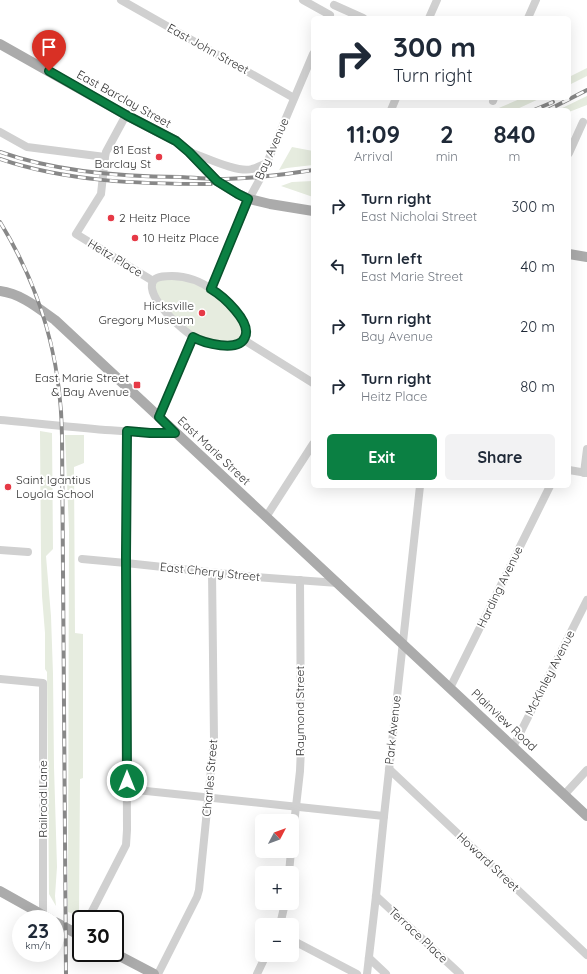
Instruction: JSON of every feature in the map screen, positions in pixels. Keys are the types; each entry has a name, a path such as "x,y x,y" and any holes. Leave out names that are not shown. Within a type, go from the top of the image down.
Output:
{"main road":[{"name":"East Barclay Street","path":"0,44 126,115 176,141 189,152 217,181 238,194 248,199 311,211"},
{"path":"571,254 587,257"},
{"name":"East Marie Street","path":"0,291 29,301 55,320 402,643"},
{"name":"Plainview Road","path":"402,643 587,816"},
{"path":"0,891 34,910"},
{"path":"124,958 154,974"}],"street":[{"name":"East John Street","path":"121,0 294,98"},
{"path":"303,0 329,16 335,3 359,16"},
{"path":"430,16 437,0"},
{"path":"529,16 536,0"},
{"name":"Bay Avenue","path":"211,289 248,199 267,163 311,59"},
{"path":"0,132 27,146 105,157 106,152 126,115"},
{"path":"571,149 583,122"},
{"path":"189,152 240,169 251,169 267,163"},
{"name":"Heitz Place","path":"105,157 101,194 76,234 153,281"},
{"name":"Heitz Place","path":"174,276 190,279 206,285 222,297 238,314 244,323 246,331 244,340 240,343 220,346 210,344 193,337 165,312 153,292 153,281 161,277 174,276"},
{"path":"159,417 193,337"},
{"path":"244,340 311,382"},
{"path":"0,420 91,429 175,433"},
{"path":"93,910 126,845 128,830 126,563 127,431"},
{"path":"266,517 311,447"},
{"path":"571,470 586,473 587,449"},
{"name":"Park Avenue","path":"367,974 420,488"},
{"name":"Harding Avenue","path":"450,688 549,488"},
{"path":"0,550 28,552"},
{"name":"East Cherry Street","path":"82,559 338,583"},
{"name":"Charles Street","path":"158,974 197,897 199,890 214,740 212,572"},
{"name":"Raymond Street","path":"295,814 301,747 300,580"},
{"name":"McKinley Avenue","path":"513,747 587,600"},
{"name":"Railroad Lane","path":"0,679 44,683 47,910"},
{"name":"Howard Street","path":"389,769 587,955"},
{"path":"564,795 587,770"},
{"path":"127,789 384,816"},
{"name":"Terrace Place","path":"376,896 460,974"},
{"path":"299,944 357,974"},
{"path":"369,958 386,974"},
{"path":"256,974 262,962"}],"shaded area":[{"path":"587,68 587,76 571,84 571,76"},
{"path":"587,96 587,105 571,111 571,108 562,108"},
{"path":"517,100 537,100 519,108 499,108"},
{"path":"292,147 311,151 311,165 279,170"},
{"path":"311,181 311,196 281,186 292,182"},
{"path":"172,277 205,286 230,306 243,324 243,339 220,344 194,335 158,301 154,282"},
{"path":"40,431 52,433 53,549 46,556 51,616 53,674 57,867 55,896 56,906 49,894 47,672 45,669 45,633 42,596"},
{"path":"65,435 84,435 84,463 74,467 75,633 83,634 83,778 80,779 79,910 72,910 72,913 68,912 69,529"}],"railway":[{"path":"571,98 587,90"},
{"path":"552,108 568,100"},
{"path":"539,108 553,102"},
{"path":"0,152 22,159 66,169 134,176 225,179 269,176 311,170"},
{"path":"0,159 25,167 78,177 131,182 211,184"},
{"path":"0,222 27,273 46,325 58,379 61,407 66,974"}],"place":[{"name":"81 East Barclay St","path":"159,157"},
{"name":"2 Heitz Place","path":"111,218"},
{"name":"10 Heitz Place","path":"135,238"},
{"name":"Hicksville Gregory Museum","path":"202,313"},
{"name":"East Marie Street & Bay Avenue","path":"137,385"},
{"name":"Saint Igantius Loyola School","path":"8,487"}],"route":[{"path":"49,71 126,115 176,141 189,152 217,181 248,199 211,289 231,305 244,323 246,336 244,340 240,343 232,345 220,346 210,344 193,337 159,417 175,433 127,431 127,781"}]}
